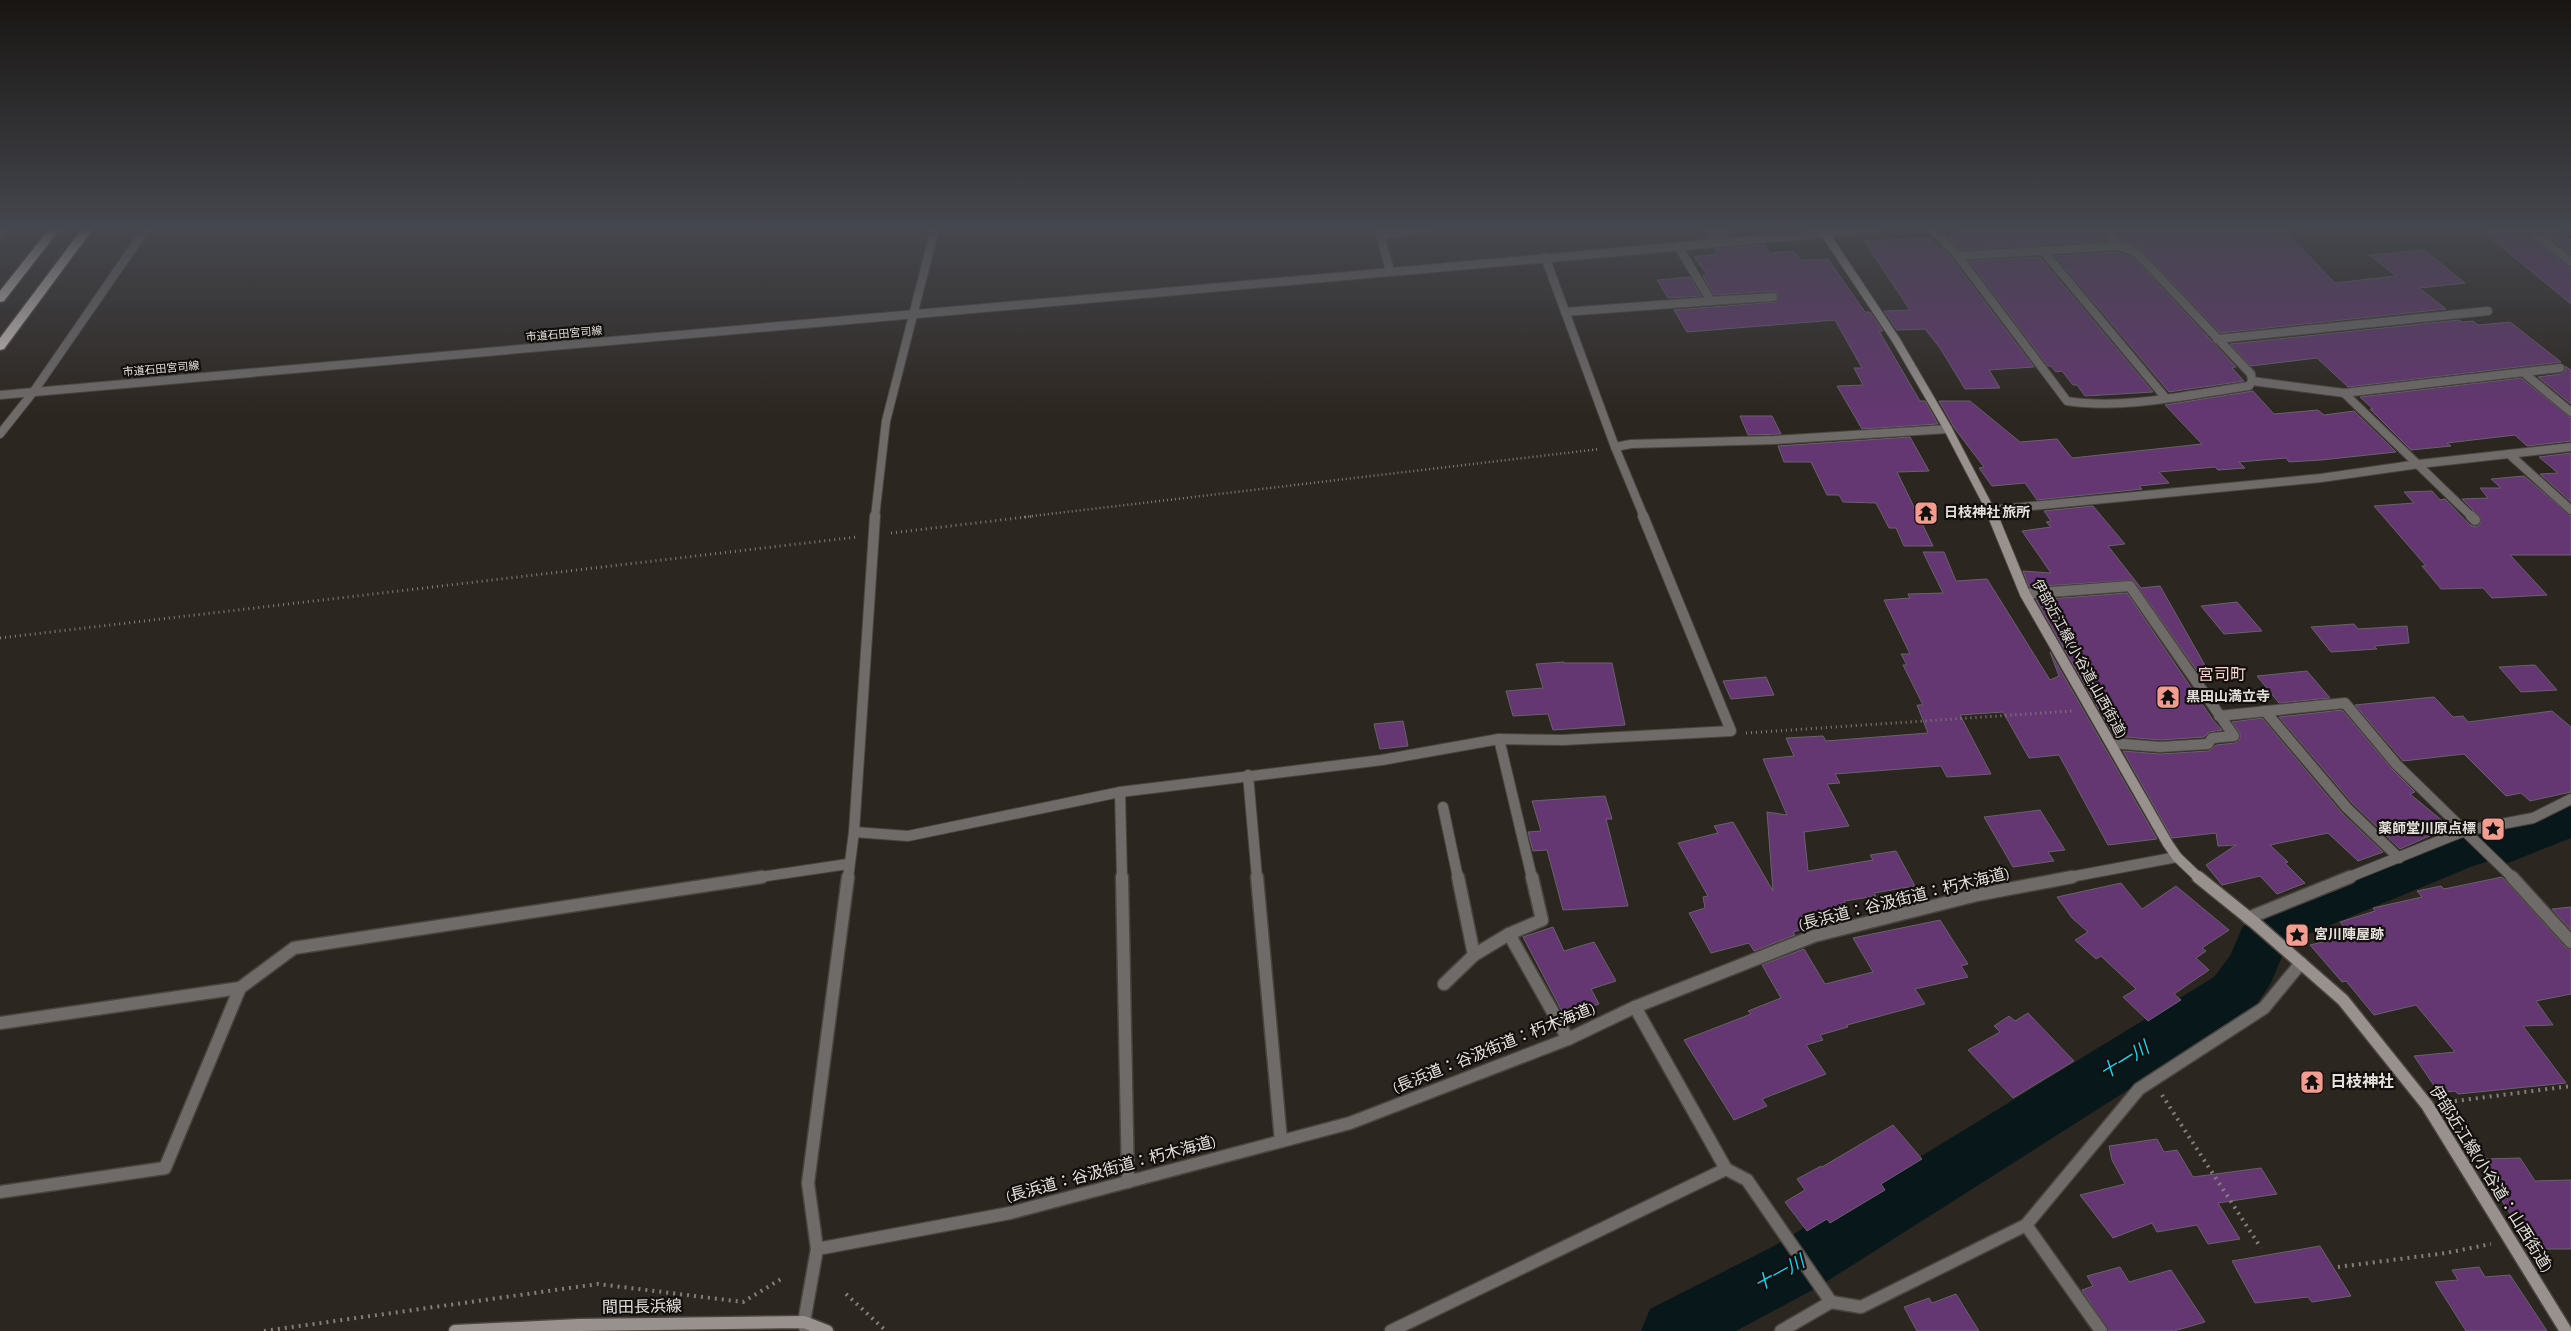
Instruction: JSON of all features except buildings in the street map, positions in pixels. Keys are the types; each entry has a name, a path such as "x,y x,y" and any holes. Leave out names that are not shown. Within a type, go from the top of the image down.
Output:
{"highway":[{"path":"0,346 41,291"}],"main road":[{"name":"伊部近江線(小谷道;山西街道)","path":"1863,291 1896,340 1948,428 1991,510 2025,594 2090,710 2177,857 2202,881 2252,921"},
{"name":"伊部近江線(小谷道：山西街道)","path":"2252,921 2343,1000 2427,1105 2566,1331"},
{"name":"間田長浜線","path":"455,1331 579,1326 805,1326 827,1331"}],"street":[{"path":"0,434 34,391 103,291"},
{"path":"805,1326 817,1249 808,1183 848,864 854,832 873,535 886,422 919,291"},
{"name":"市道石田宮司線","path":"0,395 1167,291"},
{"path":"854,832 908,836 1120,792 1382,760 1500,739 1563,740 1731,731 1615,447 1557,291"},
{"path":"1706,291 1711,300"},
{"path":"1985,291 2068,401 2080,403 2140,401 2164,396 2249,386 2252,381 2251,374 2172,291"},
{"path":"2077,291 2164,396"},
{"path":"1565,312 1773,297"},
{"path":"2217,339 2488,311"},
{"path":"2252,381 2344,393 2560,368"},
{"path":"2524,373 2571,412"},
{"path":"2344,393 2420,464 2475,520"},
{"path":"1615,447 1631,444 1775,440 1948,428"},
{"path":"1991,510 2321,478 2420,464 2571,447"},
{"path":"2509,454 2571,510"},
{"path":"2025,594 2130,586 2234,736 2212,738 2208,744 2160,747 2110,743"},
{"path":"2219,716 2345,703 2397,765 2524,889 2571,942"},
{"path":"2265,711 2347,808 2399,858"},
{"path":"1444,984 1474,955 1509,934 1542,920 1500,739"},
{"path":"1248,775 1281,1142"},
{"path":"1120,792 1128,1182"},
{"path":"2252,921 2399,858 2467,834 2532,818 2571,799"},
{"path":"1443,807 1474,955"},
{"name":"(長浜道：谷汲街道：朽木海道)","path":"817,1249 1010,1213 1350,1123 1568,1039 1635,1007 1814,936 1977,895 2177,857"},
{"path":"0,1023 240,988 294,948 848,864"},
{"path":"1509,934 1568,1039"},
{"path":"1781,1331 1831,1302 1861,1306 2026,1225 2139,1088 2264,1008 2301,963"},
{"path":"0,1192 165,1168 240,988"},
{"path":"1635,1007 1726,1169 1748,1180 1831,1302"},
{"path":"1391,1331 1726,1169"},
{"path":"2026,1225 2101,1331"}],"path":[{"path":"0,638 1615,447"},
{"path":"1731,731 1751,734 2090,710"},
{"path":"2152,1080 2261,1248"},
{"path":"2427,1105 2571,1086"},
{"path":"2338,1267 2446,1253 2510,1240"},
{"path":"264,1331 598,1284 743,1302 781,1279"},
{"path":"846,1294 886,1331"}],"waterway":[{"name":"十一川","path":"1672,1331 1797,1266 2233,994 2253,967 2260,944 2276,924 2464,848 2489,841 2508,843 2571,817"}],"place":[{"name":"日枝神社 旅所","path":"1926,513"},
{"name":"黒田山満立寺","path":"2168,697"},
{"name":"薬師堂川原点標","path":"2493,829"},
{"name":"宮川陣屋跡","path":"2297,935"},
{"name":"日枝神社","path":"2312,1082"}],"district":[{"name":"宮司町","path":"2222,675"}]}
